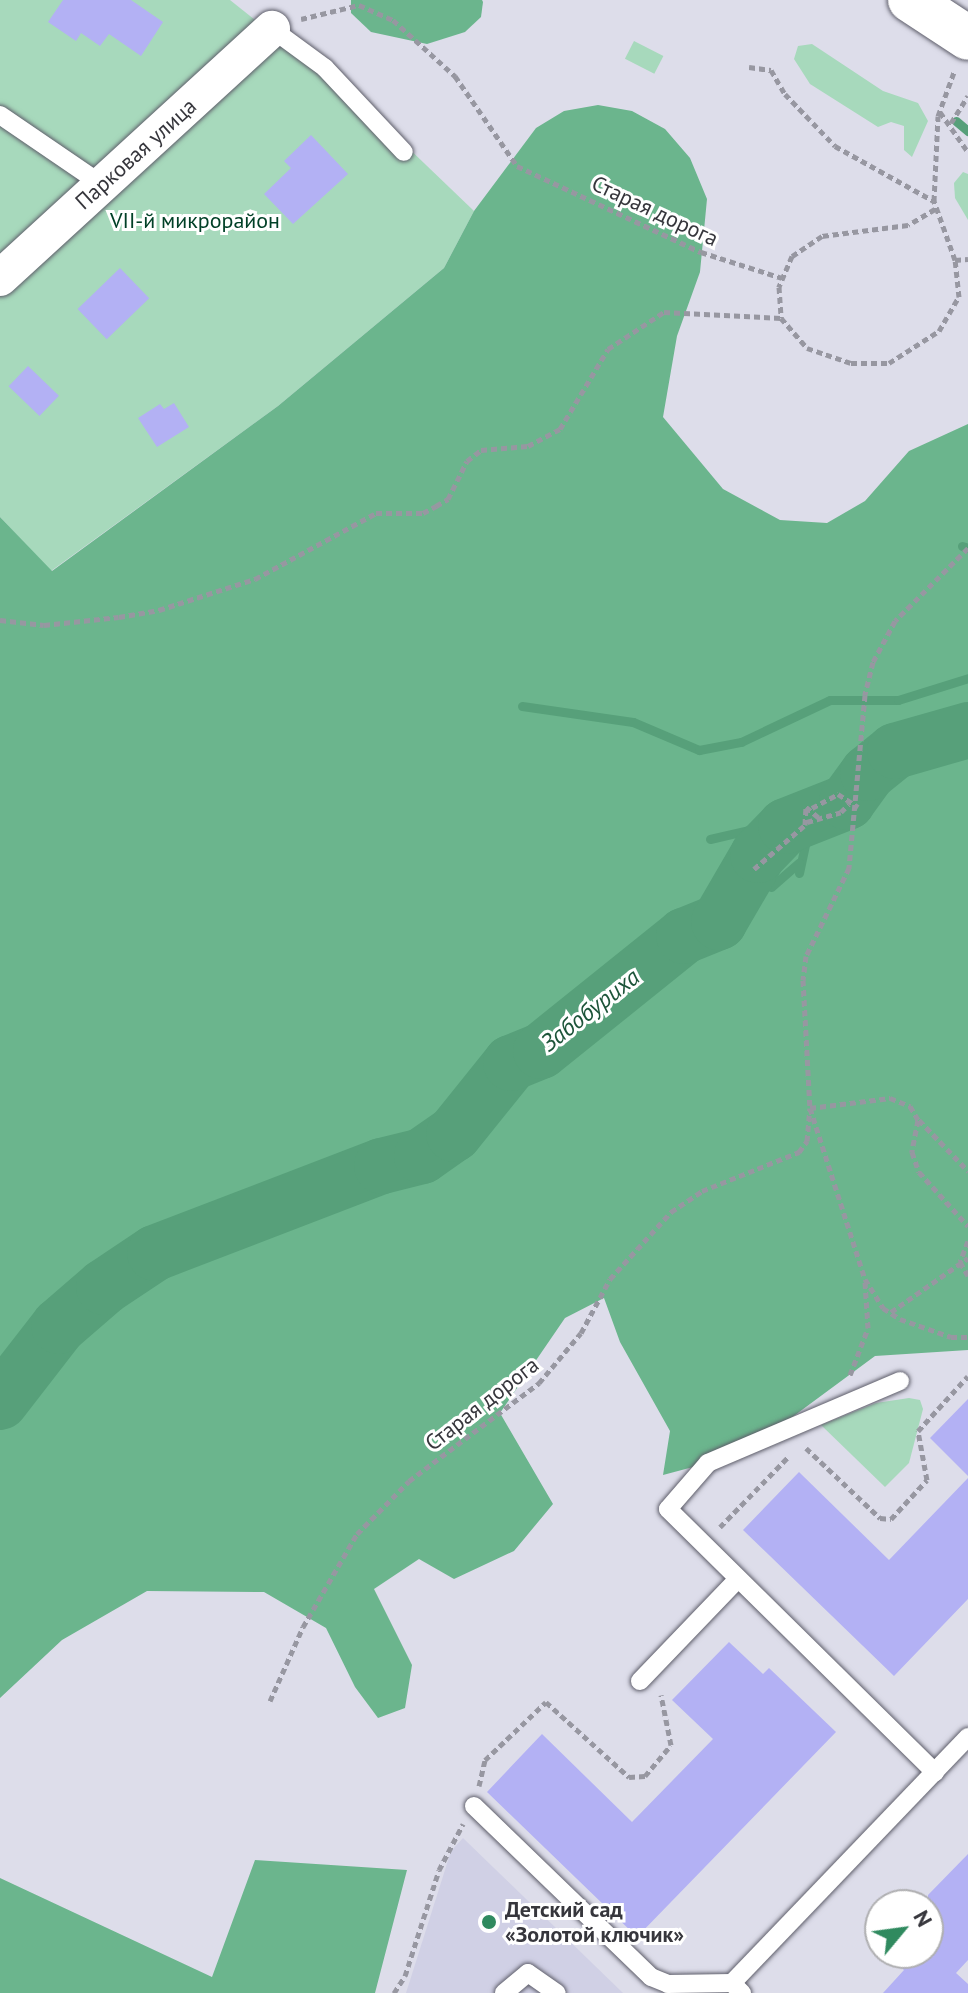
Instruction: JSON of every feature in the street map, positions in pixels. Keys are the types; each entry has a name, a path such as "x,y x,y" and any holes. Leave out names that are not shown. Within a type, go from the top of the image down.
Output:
{"street":[{"path":"910,0 967,38"},
{"name":"Парковая улица","path":"0,278 272,29"}],"lane":[{"path":"272,29 325,68 404,152"},
{"path":"0,115 101,184"},
{"path":"900,1381 705,1466 668,1509 701,1546 935,1772"},
{"path":"640,1681 737,1580"},
{"path":"474,1806 651,1977 668,1984 737,1988 968,1737"},
{"path":"504,1993 528,1973 557,1993"}],"path":[{"name":"Старая дорога","path":"272,29 359,5 393,20 455,76 517,166 701,252 782,278"},
{"path":"935,209 908,225 822,236 792,256 782,278 781,318 807,348 851,363 889,363 939,331 959,297 955,260 934,201 940,112 967,38"},
{"path":"749,67 771,70 785,94 835,146 934,201"},
{"path":"951,123 968,96"},
{"path":"940,112 951,123 968,152"},
{"path":"955,260 968,259"},
{"path":"0,620 44,625 119,617 159,610 255,579 376,513 423,513 436,506 448,499 467,461 481,450 528,446 560,429 608,349 664,312 781,318"},
{"path":"846,1403 848,1379 868,1328 865,1279 810,1108 806,956 849,868 858,807 865,695 873,662 895,621 967,550"},
{"path":"754,869 838,794 858,807"},
{"path":"807,822 804,809 816,813 849,804"},
{"path":"810,1108 890,1098 910,1106 918,1120 968,1171"},
{"name":"Старая дорога","path":"270,1701 303,1627 357,1534 409,1481 539,1383 581,1333 610,1279 671,1212 702,1191 799,1152 807,1141 810,1108"},
{"path":"918,1120 912,1152 919,1172 968,1226"},
{"path":"960,1262 968,1241"},
{"path":"890,1313 968,1258"},
{"path":"960,1262 968,1276"},
{"path":"865,1279 890,1313 951,1337 968,1337"},
{"path":"701,1546 802,1446 880,1518 891,1519 927,1480 918,1431 968,1376"},
{"path":"394,1993 405,1976 439,1870 474,1806 485,1760 546,1702 629,1777 645,1776 671,1745 661,1695 664,1689"}],"shaded area":[{"name":"Детский сад «Золотой ключик»","path":"463,1838 623,1993 406,1993 451,1851"}],"green space":[{"name":"VII-й микрорайон","path":"0,0 230,0 377,118 474,211 444,268 278,406 51,571 0,517"},
{"path":"351,0 483,2 481,17 465,32 427,44 371,32 351,13"},
{"path":"634,41 663,56 654,74 625,59"},
{"path":"812,44 883,91 918,103 928,121 912,157 904,150 904,126 891,122 878,127 810,84 794,59 798,46"},
{"path":"598,105 632,111 665,129 690,158 707,199 700,272 677,336 663,417 723,489 780,520 827,523 865,501 909,451 968,424 968,1350 875,1356 791,1418 708,1463 663,1475 670,1431 620,1342 604,1298 565,1318 500,1413 553,1504 514,1551 454,1579 419,1559 374,1589 412,1665 405,1708 378,1718 355,1687 326,1628 264,1592 147,1591 62,1640 0,1698 0,517 52,571 278,406 444,268 474,211 536,128 564,111"},
{"path":"963,172 968,174 968,220 955,198 954,183"},
{"path":"909,1398 920,1400 923,1409 909,1463 885,1487 821,1425 876,1403"},
{"path":"255,1860 407,1870 375,1993 0,1993 0,1878 212,1977"}],"building":[{"path":"63,0 131,0 163,22 141,56 109,34 100,46 81,33 76,41 48,22"},
{"path":"311,135 348,174 293,224 264,194 291,168 284,161"},
{"path":"120,268 149,298 107,339 78,309"},
{"path":"28,366 59,396 39,416 9,386"},
{"path":"174,403 189,427 157,447 138,418 160,404 164,409"},
{"path":"968,1399 968,1476 930,1438"},
{"path":"799,1472 889,1560 968,1478 968,1599 894,1676 743,1530"},
{"path":"729,1642 763,1674 769,1668 836,1732 637,1937 487,1792 542,1734 632,1822 713,1739 672,1700"},
{"path":"968,1854 968,1960 956,1973 968,1984 968,1993 883,1993 903,1969 944,1969 944,1889 934,1889"}],"waterway":[{"path":"956,121 968,131"},
{"path":"962,546 968,548"},
{"path":"522,706 633,722 699,750 741,742 830,700 898,700 968,678"},
{"name":"Забобуриха","path":"0,1402 59,1326 104,1287 155,1253 382,1166 422,1156 454,1134 511,1063 541,1051 684,936 719,922 758,855 786,826 847,802 868,773 895,751 968,730"},
{"path":"799,873 806,840 826,808"},
{"path":"710,839 746,831 778,815 800,818"},
{"path":"771,887 799,863"}],"place":[{"name":"Детский сад «Золотой ключик»","path":"489,1922"}]}
